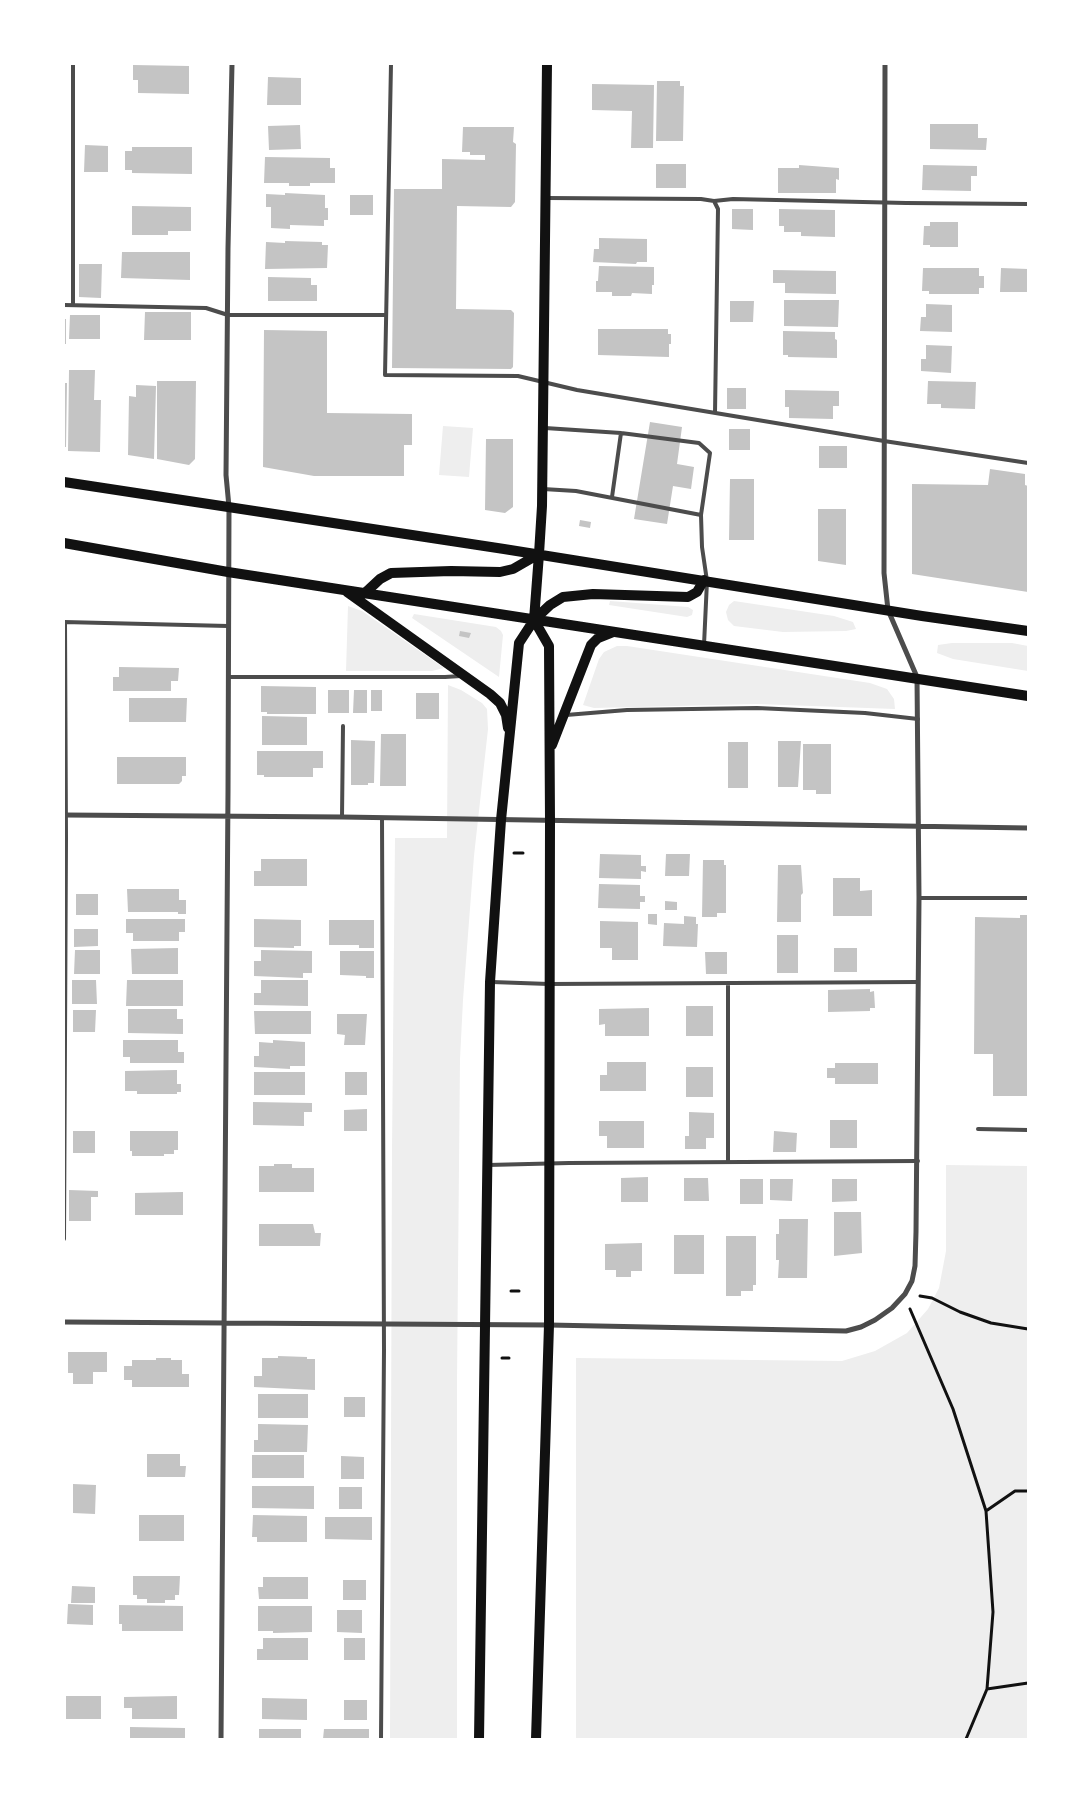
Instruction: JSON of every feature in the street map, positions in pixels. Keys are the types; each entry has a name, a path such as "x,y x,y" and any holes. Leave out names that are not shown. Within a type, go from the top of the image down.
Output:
{"main road":[{"path":"536,1739 549,1325 549,646 534,620 542,489 547,64"},
{"path":"64,482 1028,631"},
{"path":"64,543 228,572 917,677 1028,696"},
{"path":"365,593 380,579 391,573 442,571 500,572 514,569 539,554"},
{"path":"480,1739 490,982 501,820 519,643 534,620 550,605 563,597 593,594 688,597 697,592 706,580"},
{"path":"345,590 490,694 500,704 506,715 510,744"},
{"path":"549,750 591,645 598,638 613,632"}],"street":[{"path":"221,1739 228,817 228,507 226,475 232,64"},
{"path":"64,1322 549,1325 846,1331 861,1327 875,1320 892,1308 905,1294 912,1281 915,1266 918,1161 920,898 918,719 917,677 888,610 884,574 885,64"},
{"path":"65,816 342,817 1028,828"}],"lane":[{"path":"73,305 74,64"},
{"path":"390,64 385,375 518,376 577,390 1028,463"},
{"path":"545,198 702,198 714,202 733,198 886,203 1028,204"},
{"path":"714,202 718,209 715,413"},
{"path":"64,305 206,308 228,314 386,315"},
{"path":"542,428 621,433 699,443 710,453 702,514 702,547 706,580 704,645"},
{"path":"612,497 621,433"},
{"path":"542,489 576,491 702,514"},
{"path":"64,1239 64,622 228,626"},
{"path":"228,677 445,677 466,675"},
{"path":"564,715 627,710 757,708 865,713 918,719"},
{"path":"342,817 343,726"},
{"path":"381,1739 384,1324 382,818"},
{"path":"920,898 1028,898"},
{"path":"490,982 549,984 918,982"},
{"path":"728,983 728,1162"},
{"path":"978,1129 1028,1130"},
{"path":"488,1165 918,1161"}],"path":[{"path":"513,853 523,853"},
{"path":"511,1291 519,1291"},
{"path":"966,1739 987,1689 993,1612 986,1511 954,1409 912,1316 905,1294 932,1298 960,1312 991,1323 1028,1329"},
{"path":"502,1358 509,1358"},
{"path":"986,1511 1014,1491 1028,1491"},
{"path":"987,1689 1028,1683"}],"shaded area":[{"path":"443,426 473,428 469,477 439,475"},
{"path":"610,601 688,607 693,610 692,615 687,617 609,605"},
{"path":"734,601 834,616 853,622 856,629 846,631 783,632 734,626 728,620 726,612 729,605"},
{"path":"348,606 362,611 444,668 432,671 346,671"},
{"path":"414,614 496,627 503,635 499,677 412,618"},
{"path":"952,643 1012,643 1028,646 1028,671 953,659 937,653 938,645"},
{"path":"617,646 870,683 887,689 894,699 895,709 757,704 594,708 583,705 599,659 604,652"},
{"path":"448,685 461,690 482,703 487,709 488,729 474,856 460,1059 457,1380 457,1739 390,1739 395,838 447,838"},
{"path":"946,1165 1028,1166 1028,1739 576,1739 576,1358 842,1361 875,1351 907,1333 928,1309 939,1288 946,1251"}],"building":[{"path":"133,65 189,66 189,94 138,93 138,80 133,80"},
{"path":"268,77 301,78 301,105 267,105"},
{"path":"657,81 680,81 680,86 684,86 683,141 656,141"},
{"path":"592,84 654,85 653,148 631,148 632,111 592,110"},
{"path":"930,124 978,124 978,138 987,138 986,150 930,149"},
{"path":"300,125 301,149 269,150 268,126"},
{"path":"463,127 514,127 513,142 516,144 515,202 511,207 457,206 456,309 511,310 514,313 513,367 511,369 392,368 394,189 442,189 442,159 485,160 485,155 470,155 470,152 462,152"},
{"path":"85,145 108,146 108,172 84,172"},
{"path":"132,147 192,147 192,174 132,173 132,170 125,170 125,151 132,151"},
{"path":"265,157 330,158 330,168 335,168 335,183 310,183 310,186 289,186 289,183 264,183"},
{"path":"656,164 686,164 686,188 656,188"},
{"path":"799,165 839,168 839,180 836,179 836,193 778,193 778,168 799,168"},
{"path":"923,165 977,166 977,176 971,176 971,191 922,190"},
{"path":"285,193 325,195 325,208 328,208 328,220 324,220 324,226 290,225 290,229 271,228 271,207 266,207 266,194 285,195"},
{"path":"350,195 373,195 373,215 350,215"},
{"path":"132,206 191,207 191,231 168,231 168,235 132,235"},
{"path":"732,209 753,209 753,230 732,229"},
{"path":"779,209 835,210 835,237 801,236 801,232 784,232 784,226 779,226"},
{"path":"930,222 958,222 958,247 930,247 930,245 923,245 924,226 930,226"},
{"path":"599,238 647,239 647,262 637,262 636,264 593,262 594,249 599,249"},
{"path":"285,241 322,242 322,245 328,245 327,268 265,269 266,242 285,243"},
{"path":"122,252 190,252 190,280 121,278"},
{"path":"79,264 102,264 101,298 79,297"},
{"path":"599,266 654,267 652,294 632,293 631,296 612,296 612,292 596,292"},
{"path":"923,268 979,268 979,276 984,276 984,288 979,288 979,294 929,294 929,291 922,291"},
{"path":"1001,268 1028,269 1028,292 1000,292"},
{"path":"773,270 836,271 836,294 785,293 785,283 773,283"},
{"path":"268,277 311,278 311,285 317,285 317,301 268,301"},
{"path":"784,300 839,300 838,327 784,326"},
{"path":"730,301 754,301 753,322 730,322"},
{"path":"926,304 952,305 952,332 920,331 921,317 926,317"},
{"path":"145,312 191,312 191,340 144,340"},
{"path":"70,315 100,315 100,339 69,339"},
{"path":"64,319 66,319 66,344 64,344"},
{"path":"598,329 668,329 668,334 671,334 669,357 598,355"},
{"path":"264,330 327,331 327,413 412,414 412,445 404,445 404,476 314,476 263,467"},
{"path":"783,331 835,332 837,358 788,357 788,355 783,355"},
{"path":"926,345 952,346 951,373 921,371 921,359 926,359"},
{"path":"69,370 95,370 94,400 101,400 100,452 68,451"},
{"path":"157,381 196,381 195,459 189,465 157,459"},
{"path":"928,381 976,382 975,409 941,408 941,404 927,404"},
{"path":"64,383 67,383 66,447 64,447"},
{"path":"136,385 156,386 154,459 128,455 129,396 136,397"},
{"path":"727,388 746,388 746,409 727,409"},
{"path":"785,390 839,391 839,406 833,406 833,419 789,418 789,407 785,407"},
{"path":"650,422 682,427 677,464 694,467 691,489 673,486 667,524 634,519"},
{"path":"729,429 750,429 750,450 729,450"},
{"path":"486,439 513,439 513,507 505,513 485,510"},
{"path":"819,446 847,446 847,468 819,468"},
{"path":"990,469 1025,474 1025,485 1028,486 1028,592 912,574 912,484 988,485"},
{"path":"730,479 754,479 754,540 729,540"},
{"path":"818,509 846,509 846,565 818,561"},
{"path":"580,520 591,522 590,528 579,526"},
{"path":"460,631 471,633 469,638 459,636"},
{"path":"119,667 179,668 178,681 171,681 171,691 113,691 113,677 119,677"},
{"path":"261,686 316,687 316,714 267,714 267,712 261,712"},
{"path":"328,690 349,690 349,713 328,713"},
{"path":"354,690 367,690 367,713 353,713"},
{"path":"371,690 382,690 382,711 371,711"},
{"path":"416,693 439,693 439,719 416,719"},
{"path":"129,698 187,698 186,722 129,722"},
{"path":"262,716 307,717 307,745 262,745"},
{"path":"381,734 406,734 406,786 380,786"},
{"path":"351,740 375,741 374,783 351,785"},
{"path":"778,741 801,741 798,787 778,787"},
{"path":"728,742 748,742 748,788 728,788"},
{"path":"803,744 831,744 831,794 816,794 816,790 803,790"},
{"path":"257,751 323,751 323,768 313,768 313,777 264,777 264,775 257,775"},
{"path":"117,757 186,757 186,776 182,776 182,781 179,784 117,784"},
{"path":"600,854 641,855 641,866 646,866 646,872 641,871 641,879 599,878"},
{"path":"666,854 690,854 689,876 665,876"},
{"path":"261,859 307,859 307,886 254,886 254,871 261,871"},
{"path":"703,860 724,860 724,865 726,865 726,913 717,913 717,917 702,917"},
{"path":"778,865 801,865 803,893 801,895 801,922 777,922"},
{"path":"833,878 860,878 860,891 872,890 872,916 833,916"},
{"path":"599,884 640,885 640,896 645,896 645,902 640,902 640,909 598,908"},
{"path":"127,889 179,889 179,900 186,900 186,914 178,914 178,912 128,912"},
{"path":"76,894 98,894 98,915 76,915"},
{"path":"665,901 677,902 677,910 665,910"},
{"path":"648,914 657,914 657,925 648,924"},
{"path":"1020,915 1028,915 1028,1096 993,1096 993,1054 974,1054 975,917 1020,918"},
{"path":"684,916 696,917 696,924 698,924 697,947 663,946 664,923 684,924"},
{"path":"126,919 185,919 185,932 179,932 179,941 133,941 133,933 126,933"},
{"path":"254,919 301,920 301,946 294,946 294,948 254,947"},
{"path":"329,920 374,920 374,948 359,948 359,945 329,945"},
{"path":"600,921 638,922 638,960 612,960 612,948 600,948"},
{"path":"74,929 98,929 98,946 74,947"},
{"path":"777,935 798,935 798,973 777,973"},
{"path":"178,948 178,974 132,974 131,949"},
{"path":"834,948 857,948 857,972 834,972"},
{"path":"75,950 100,950 100,974 74,974"},
{"path":"261,950 312,951 312,973 303,973 303,978 254,976 254,961 261,961"},
{"path":"340,951 374,951 374,978 340,975"},
{"path":"705,952 727,952 727,974 706,974"},
{"path":"72,980 96,980 97,1004 72,1004"},
{"path":"127,980 183,980 183,1006 126,1006"},
{"path":"261,980 308,980 308,1006 254,1005 254,993 261,993"},
{"path":"870,989 870,992 874,991 875,1008 870,1008 870,1011 828,1012 828,990"},
{"path":"686,1006 713,1006 713,1036 686,1036"},
{"path":"649,1008 649,1036 605,1036 605,1024 599,1025 599,1009"},
{"path":"128,1009 177,1009 177,1019 183,1019 183,1034 128,1033"},
{"path":"73,1010 96,1010 95,1032 73,1032"},
{"path":"254,1011 311,1011 311,1034 255,1034"},
{"path":"337,1014 367,1014 365,1045 344,1045 345,1035 337,1034"},
{"path":"123,1040 178,1040 178,1052 184,1052 184,1063 130,1063 130,1057 123,1057"},
{"path":"273,1040 305,1042 305,1066 290,1066 290,1069 254,1067 254,1056 259,1056 259,1042 273,1043"},
{"path":"607,1062 646,1062 646,1091 600,1091 600,1075 607,1075"},
{"path":"835,1063 878,1063 878,1084 835,1084 835,1078 827,1078 827,1068 835,1068"},
{"path":"686,1067 713,1067 713,1097 686,1097"},
{"path":"177,1070 177,1084 181,1084 181,1092 177,1092 177,1094 137,1094 137,1091 125,1091 125,1071"},
{"path":"254,1072 305,1072 305,1095 254,1095"},
{"path":"345,1072 367,1072 367,1095 345,1095"},
{"path":"253,1102 312,1103 312,1112 304,1112 304,1126 253,1125"},
{"path":"367,1109 367,1131 344,1131 344,1110"},
{"path":"689,1112 714,1113 714,1138 706,1138 706,1149 685,1149 685,1136 689,1136"},
{"path":"830,1120 857,1120 857,1148 830,1148"},
{"path":"599,1121 644,1121 644,1148 607,1148 607,1136 599,1136"},
{"path":"73,1131 95,1131 95,1153 73,1153"},
{"path":"130,1131 178,1131 178,1150 174,1150 174,1154 164,1154 164,1156 132,1156 132,1151 130,1151"},
{"path":"774,1131 797,1133 796,1152 773,1152"},
{"path":"274,1164 292,1164 292,1168 314,1168 314,1192 259,1192 259,1166 274,1166"},
{"path":"648,1177 648,1202 621,1202 621,1178"},
{"path":"684,1178 708,1178 709,1201 684,1201"},
{"path":"740,1179 763,1179 763,1204 740,1204"},
{"path":"770,1179 793,1179 792,1201 770,1200"},
{"path":"832,1179 857,1179 857,1201 832,1202"},
{"path":"69,1190 98,1191 98,1197 91,1197 91,1221 69,1221"},
{"path":"183,1192 183,1215 135,1215 135,1193"},
{"path":"834,1212 861,1212 862,1253 834,1256"},
{"path":"779,1219 808,1219 807,1278 778,1278 779,1260 776,1260 776,1234 779,1234"},
{"path":"259,1224 313,1224 315,1233 321,1233 320,1246 259,1246"},
{"path":"674,1235 704,1235 704,1274 674,1274"},
{"path":"726,1236 756,1236 756,1285 753,1285 753,1291 741,1291 741,1296 726,1296"},
{"path":"642,1243 642,1271 631,1271 631,1277 616,1277 616,1270 605,1270 605,1244"},
{"path":"68,1352 107,1352 107,1372 93,1372 93,1384 73,1384 73,1373 68,1373"},
{"path":"278,1356 315,1359 315,1390 254,1387 254,1376 262,1376 262,1358 278,1358"},
{"path":"156,1358 182,1360 182,1374 189,1374 189,1387 132,1387 132,1380 124,1380 124,1366 132,1366 132,1360 156,1360"},
{"path":"258,1394 308,1394 308,1418 258,1418"},
{"path":"344,1397 365,1397 365,1417 344,1417"},
{"path":"258,1424 308,1425 307,1452 254,1452 254,1440 258,1440"},
{"path":"147,1454 180,1454 180,1466 186,1466 185,1477 147,1477"},
{"path":"252,1455 304,1455 304,1478 252,1478"},
{"path":"341,1456 364,1457 364,1479 341,1479"},
{"path":"73,1484 96,1485 95,1514 73,1513"},
{"path":"252,1486 314,1486 314,1509 252,1508"},
{"path":"339,1487 362,1487 362,1509 339,1509"},
{"path":"139,1515 184,1515 184,1541 139,1541"},
{"path":"253,1515 307,1516 307,1542 257,1542 257,1537 252,1537"},
{"path":"325,1517 372,1517 372,1540 325,1539"},
{"path":"133,1576 180,1576 179,1595 175,1595 175,1600 165,1600 165,1603 147,1603 147,1599 137,1599 137,1595 133,1595"},
{"path":"263,1577 308,1577 308,1599 259,1599 258,1587 263,1587"},
{"path":"343,1580 366,1580 366,1600 343,1600"},
{"path":"72,1586 95,1587 95,1603 71,1603"},
{"path":"68,1604 93,1605 93,1625 67,1624"},
{"path":"119,1605 183,1606 183,1631 122,1631 122,1624 119,1624"},
{"path":"258,1606 312,1606 312,1632 273,1633 273,1631 258,1631"},
{"path":"337,1610 362,1610 362,1633 337,1632"},
{"path":"263,1638 308,1638 308,1660 257,1660 257,1649 263,1649"},
{"path":"344,1638 365,1638 365,1660 344,1660"},
{"path":"66,1696 101,1696 101,1719 66,1719"},
{"path":"177,1696 177,1719 132,1719 132,1708 124,1708 124,1697"},
{"path":"262,1698 307,1699 307,1720 262,1719"},
{"path":"344,1700 367,1700 367,1720 344,1720"},
{"path":"130,1727 185,1728 185,1739 130,1739"},
{"path":"259,1729 301,1729 301,1739 259,1739"},
{"path":"324,1729 369,1729 369,1739 323,1739"}]}
